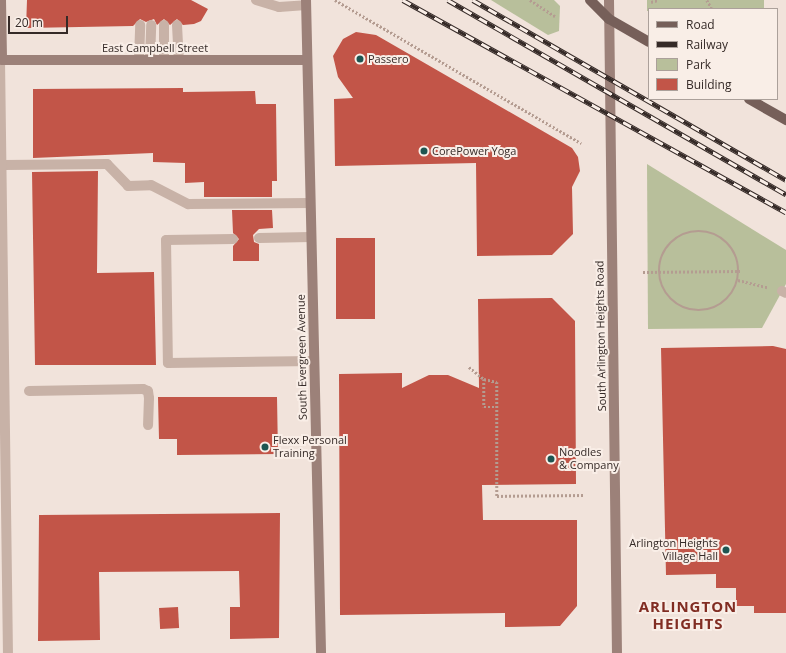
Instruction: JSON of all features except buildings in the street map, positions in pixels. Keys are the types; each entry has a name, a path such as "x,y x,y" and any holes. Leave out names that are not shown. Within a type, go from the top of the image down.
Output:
{"main road":[{"path":"590,0 609,19 648,41"},
{"path":"751,100 786,120"}],"street":[{"path":"1,0 4,165 4,567 8,653"},
{"path":"256,0 279,7 306,3"},
{"name":"South Arlington Heights Road","path":"609,0 617,653"},
{"name":"South Evergreen Avenue","path":"306,3 321,653"},
{"path":"139,60 140,25"},
{"path":"150,60 151,25"},
{"path":"164,25 164,60"},
{"path":"177,25 179,60"},
{"name":"East Campbell Street","path":"1,60 307,60"},
{"path":"4,165 107,164 128,186 151,185 188,204 310,203"},
{"path":"259,238 311,238"},
{"path":"233,239 166,240 168,363 314,361"},
{"path":"29,391 148,390 148,426"}],"path":[{"path":"335,0 581,143"},
{"path":"530,0 555,16"},
{"path":"651,2 658,0"},
{"path":"699,231 711,233 727,243 737,259 740,271 738,280 725,302 702,311 689,310 668,296 660,272 661,260 675,239 699,231"},
{"path":"643,272 740,271"},
{"path":"738,280 784,292"},
{"path":"469,368 484,379 497,382 497,496 585,496"},
{"path":"484,379 484,407 497,407"}],"green space":[{"path":"491,0 554,0 560,6 559,31 548,35"},
{"path":"647,0 764,0 764,8 648,8 647,11"},
{"path":"647,164 786,250 786,284 762,328 648,329"}],"railway":[{"path":"403,0 786,212"},
{"path":"448,0 786,194"},
{"path":"473,0 786,180"}],"place":[{"name":"Passero","path":"360,59"},
{"name":"CorePower Yoga","path":"424,151"},
{"name":"Flexx Personal Training","path":"265,447"},
{"name":"Noodles & Company","path":"551,459"},
{"name":"Arlington Heights Village Hall","path":"726,550"}],"district":[{"name":"ARLINGTON HEIGHTS","path":"688,614"}]}
